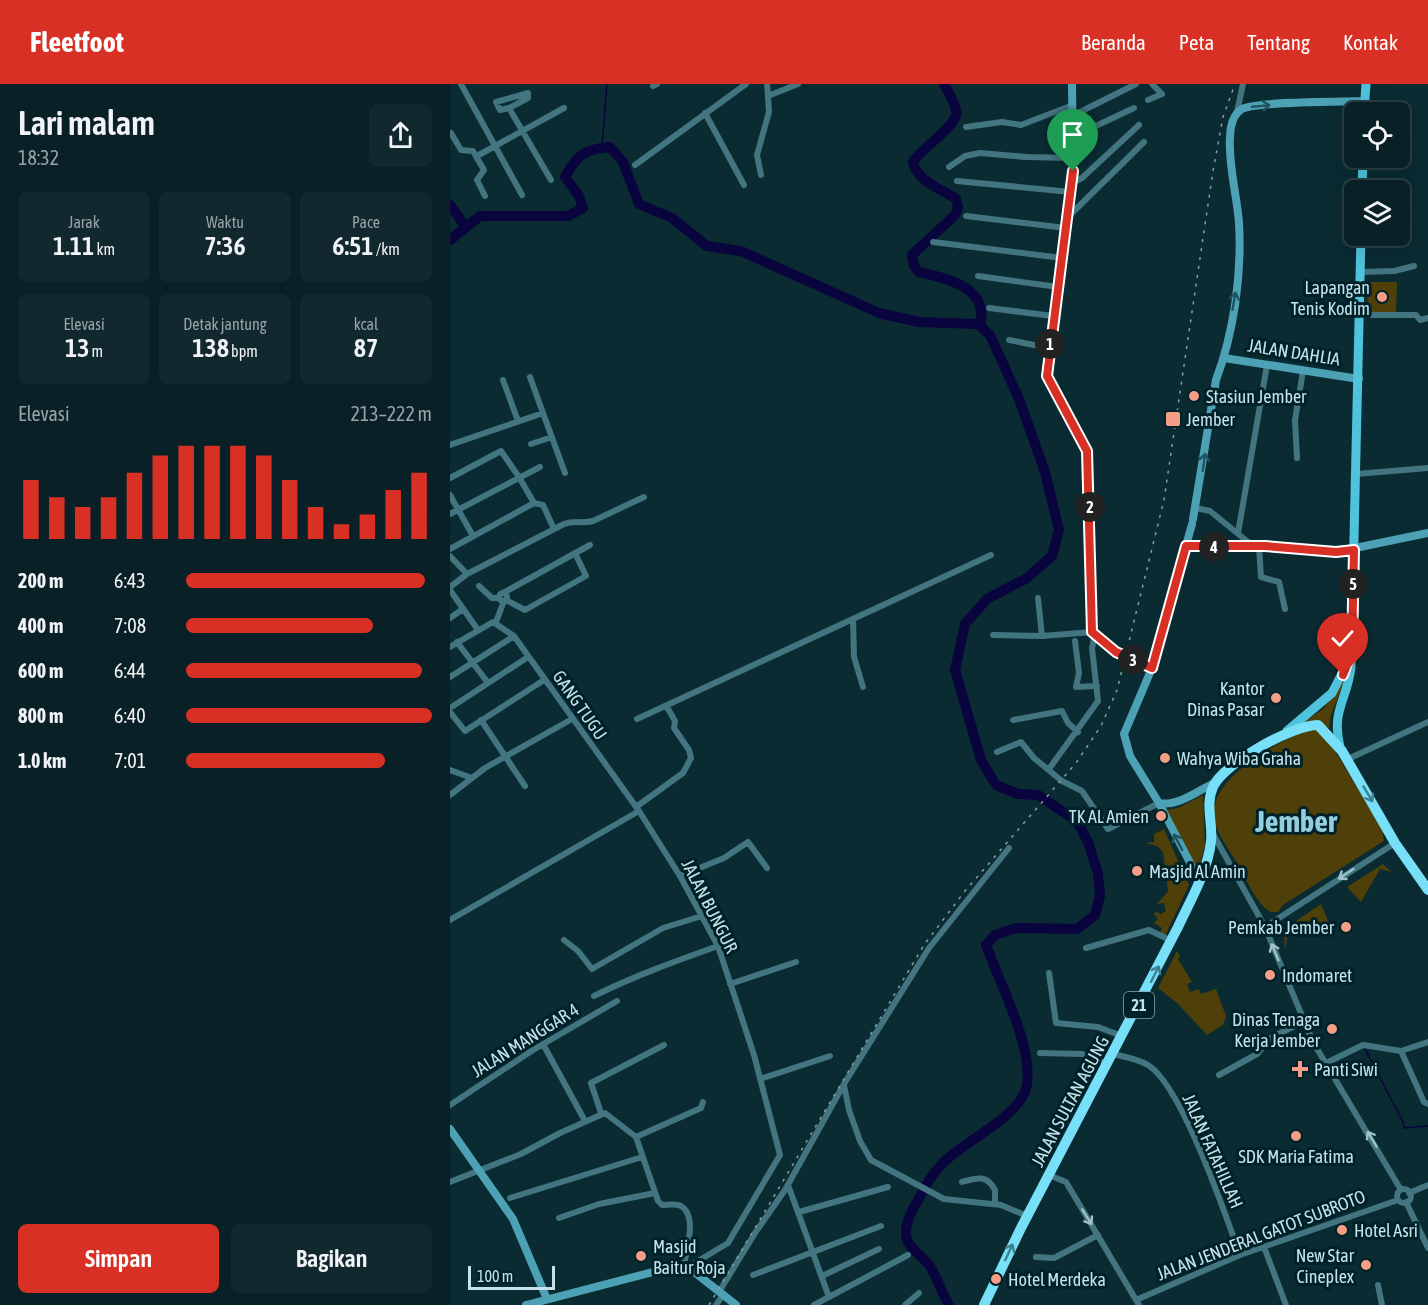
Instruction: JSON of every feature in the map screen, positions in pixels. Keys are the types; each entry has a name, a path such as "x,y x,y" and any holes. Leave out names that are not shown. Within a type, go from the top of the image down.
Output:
{"highway":[{"path":"1216,782 1237,763 1280,736 1309,725 1318,725 1340,747 1395,843 1428,890"},
{"name":"JALAN SULTAN AGUNG","path":"987,1303 1028,1216 1172,941 1199,880 1210,844 1209,800 1216,782"}],"main road":[{"path":"1365,100 1366,84"},
{"path":"1340,747 1335,722 1348,685 1352,651 1361,246"},
{"path":"1280,736 1332,693 1343,675 1352,651"}],"street":[{"path":"461,84 522,195"},
{"path":"635,165 746,84"},
{"path":"761,176 757,155 769,112 767,84"},
{"path":"768,96 798,84"},
{"path":"1049,769 1078,732 1098,701 1092,648 1094,634 1087,451 1072,420 1051,388 1047,376 1071,188 1074,128 1072,84"},
{"path":"1074,115 1136,84"},
{"path":"1148,100 1162,94 1152,84"},
{"path":"1199,880 1160,803 1130,756 1124,741 1125,726 1152,668 1193,522 1216,380 1224,358 1238,280 1239,222 1230,137 1243,84"},
{"path":"528,93 528,98 509,108 500,110 496,100 528,93"},
{"path":"1237,113 1244,108 1365,100"},
{"path":"966,127 1002,122 1021,125 1073,105"},
{"path":"509,108 551,180"},
{"path":"477,156 564,108"},
{"path":"1074,128 1098,125 1134,108"},
{"path":"705,112 744,185"},
{"path":"957,181 1071,188 1139,125"},
{"path":"451,133 461,150 473,151 477,156 484,170 477,180 485,196"},
{"path":"1068,217 1144,142"},
{"path":"949,167 965,156 980,153 1073,158"},
{"path":"966,216 1066,228"},
{"path":"933,242 1062,258"},
{"path":"1360,272 1394,271 1414,266"},
{"path":"978,276 1058,287"},
{"path":"990,308 1053,316"},
{"path":"1360,315 1416,315 1420,320 1428,318"},
{"path":"1010,340 1049,348"},
{"name":"JALAN DAHLIA","path":"1224,358 1359,379"},
{"path":"1238,533 1267,365"},
{"path":"1297,458 1295,420 1303,370"},
{"path":"530,377 565,473"},
{"path":"503,380 518,421"},
{"path":"450,445 543,412"},
{"path":"531,444 552,437"},
{"path":"450,478 501,452 534,503"},
{"path":"450,514 540,467"},
{"path":"1356,474 1428,468"},
{"path":"450,495 473,536"},
{"path":"478,630 450,589 463,577 554,529 575,520 586,523 593,521 644,497"},
{"path":"450,549 534,503 543,505 554,529"},
{"path":"1196,508 1210,511 1256,546 1261,576 1279,582 1285,609"},
{"path":"1186,546 1256,546 1336,552 1428,533"},
{"path":"450,647 494,622 503,598 590,545"},
{"path":"479,586 490,597 503,598 525,610 586,576 575,553"},
{"path":"638,719 992,555"},
{"path":"450,556 463,577"},
{"path":"1038,598 1042,636"},
{"path":"450,618 463,609"},
{"path":"853,619 854,657 863,687"},
{"name":"GANG TUGU","path":"494,622 514,636 637,809"},
{"path":"993,635 1094,634 1116,652 1152,668"},
{"path":"450,677 514,636"},
{"path":"1075,641 1079,673 1076,687 1097,686"},
{"path":"457,642 488,683"},
{"path":"528,657 451,710 464,731 544,680"},
{"path":"450,920 637,809 683,773 692,758 674,728 675,721 667,707"},
{"path":"1012,720 1062,711 1068,723 1078,732"},
{"path":"450,795 506,756 572,719"},
{"path":"481,720 525,786"},
{"path":"1348,759 1428,722"},
{"path":"997,752 1020,742 1034,758 1071,787 1082,791 1108,829 1160,803 1169,804 1216,782"},
{"path":"450,770 472,778"},
{"name":"JALAN BUNGUR","path":"637,809 680,876 718,946 760,1078 779,1149 778,1161 728,1244 686,1267"},
{"path":"1210,828 1265,927 1305,1021 1326,1063 1401,1190 1409,1193 1428,1185"},
{"path":"680,876 724,858 748,842 767,868"},
{"path":"1265,927 1395,843"},
{"path":"716,1305 755,1233 788,1185 844,1084 928,948 1009,848"},
{"path":"564,940 578,951 592,969 663,928 702,916"},
{"path":"1086,948 1149,930 1172,941"},
{"path":"594,996 636,975 718,946"},
{"path":"730,984 796,962"},
{"path":"1049,973 1056,1023 1098,1027 1122,1037"},
{"name":"JALAN MANGGAR 4","path":"450,1105 543,1044 617,1001"},
{"path":"1219,1075 1257,1054 1272,1038 1305,1021"},
{"path":"1326,1063 1370,1044 1401,1051 1428,1042"},
{"path":"543,1044 585,1120"},
{"path":"601,1113 591,1083 664,1045"},
{"path":"1401,1051 1424,1102 1428,1104"},
{"name":"JALAN FATAHILLAH","path":"1040,1053 1082,1054 1149,1066 1178,1103 1194,1137 1240,1255"},
{"path":"760,1078 830,1056"},
{"path":"844,1084 856,1130 871,1160 944,1199 995,1204 1028,1216"},
{"path":"635,1136 700,1108 703,1102"},
{"path":"450,1182 481,1172 585,1120 605,1113 635,1136 655,1193 662,1205 679,1205 689,1220 686,1267"},
{"path":"450,1129 522,1235 547,1299"},
{"path":"510,1198 642,1157"},
{"path":"1049,1175 1066,1182 1137,1302"},
{"path":"962,1182 979,1177 987,1179 995,1190 995,1204"},
{"path":"788,1185 829,1297"},
{"path":"799,1212 888,1187"},
{"path":"1401,1190 1397,1195 1398,1200 1406,1202"},
{"path":"559,1218 599,1204 655,1193"},
{"path":"1406,1202 1410,1199 1409,1193"},
{"name":"JALAN JENDERAL GATOT SUBROTO","path":"1137,1302 1240,1255 1398,1200"},
{"path":"1406,1202 1428,1248"},
{"path":"753,1275 881,1226"},
{"path":"1036,1257 1054,1258 1098,1235"},
{"path":"1264,1247 1286,1305"},
{"path":"822,1276 879,1249"},
{"path":"814,1305 908,1256"},
{"path":"686,1267 736,1305"},
{"path":"532,1304 686,1267"},
{"path":"1378,1286 1382,1305"},
{"path":"905,1305 919,1293"}],"shaded area":[{"name":"Lapangan Tenis Kodim","path":"1368,282 1397,282 1396,313 1367,313"},
{"path":"1346,678 1331,715 1329,728 1301,724 1323,709"},
{"path":"1312,728 1326,736 1382,829 1384,841 1283,905 1278,912 1271,912 1260,903 1222,839 1215,823 1214,807 1220,792 1247,764 1282,742"},
{"path":"1203,795 1205,846 1198,872 1166,810 1178,808"},
{"path":"1164,829 1189,885 1165,936 1160,933 1162,928 1154,923 1158,919 1154,914 1156,912 1161,914 1166,911 1164,903 1157,904 1168,891 1163,852 1157,846 1146,843 1154,842 1154,834"},
{"path":"1383,864 1391,872 1380,869 1361,902 1347,887"},
{"path":"1321,904 1329,923 1309,930 1288,930 1285,950 1286,928"},
{"path":"1177,951 1180,956 1178,959 1192,982 1187,984 1190,992 1199,989 1201,994 1216,989 1226,1016 1223,1025 1207,1035 1178,1004 1158,988"}],"waterway":[{"path":"602,147 607,84"},
{"path":"944,84 954,103 956,116 947,129 913,162 915,169 924,179 956,199 958,208 955,215 912,255 914,266 919,272 953,281 972,293 981,313 980,326"},
{"path":"450,240 480,216 568,216 583,208 579,196 565,177 583,154 594,149 610,147 623,162 639,204 672,218 707,246 741,251 879,313 919,322 978,324 990,335 1019,399 1045,472 1059,530 1052,556 1027,578 987,599 965,624 955,670 981,760 996,785 1018,794 1038,795 1077,821 1088,842 1098,873 1100,896 1095,915 1077,929 1016,928 995,935 986,945 1015,1017 1026,1056 1028,1073 1026,1089 1021,1100 1001,1120 938,1168 908,1220 906,1232 908,1243 928,1263 949,1305"},
{"path":"450,205 465,226"},
{"path":"1365,1049 1404,1128 1428,1126"}],"railway":[{"path":"709,1305 924,945 965,891 1076,763 1101,726 1117,690 1164,500 1213,171 1223,117 1235,84"}],"place":[{"name":"Lapangan Tenis Kodim","path":"1382,297"},
{"name":"Stasiun Jember","path":"1194,396"},
{"name":"Jember","path":"1173,419"},
{"name":"Kantor Dinas Pasar","path":"1276,698"},
{"name":"Wahya Wiba Graha","path":"1165,758"},
{"name":"TK AL Amien","path":"1161,816"},
{"name":"Masjid Al Amin","path":"1137,871"},
{"name":"Pemkab Jember","path":"1346,927"},
{"name":"Indomaret","path":"1270,975"},
{"name":"Dinas Tenaga Kerja Jember","path":"1332,1029"},
{"name":"Panti Siwi","path":"1300,1069"},
{"name":"SDK Maria Fatima","path":"1296,1136"},
{"name":"Hotel Asri","path":"1342,1230"},
{"name":"Masjid Baitur Roja","path":"641,1256"},
{"name":"New Star Cineplex","path":"1366,1265"},
{"name":"Hotel Merdeka","path":"996,1279"}],"district":[{"name":"Jember","path":"1296,821"}],"route":[{"path":"1073,171 1047,376 1051,388 1072,420 1087,451 1090,489 1090,620 1092,632 1116,652 1152,668 1186,546 1265,546 1336,552 1354,550 1352,651 1343,675"}]}
